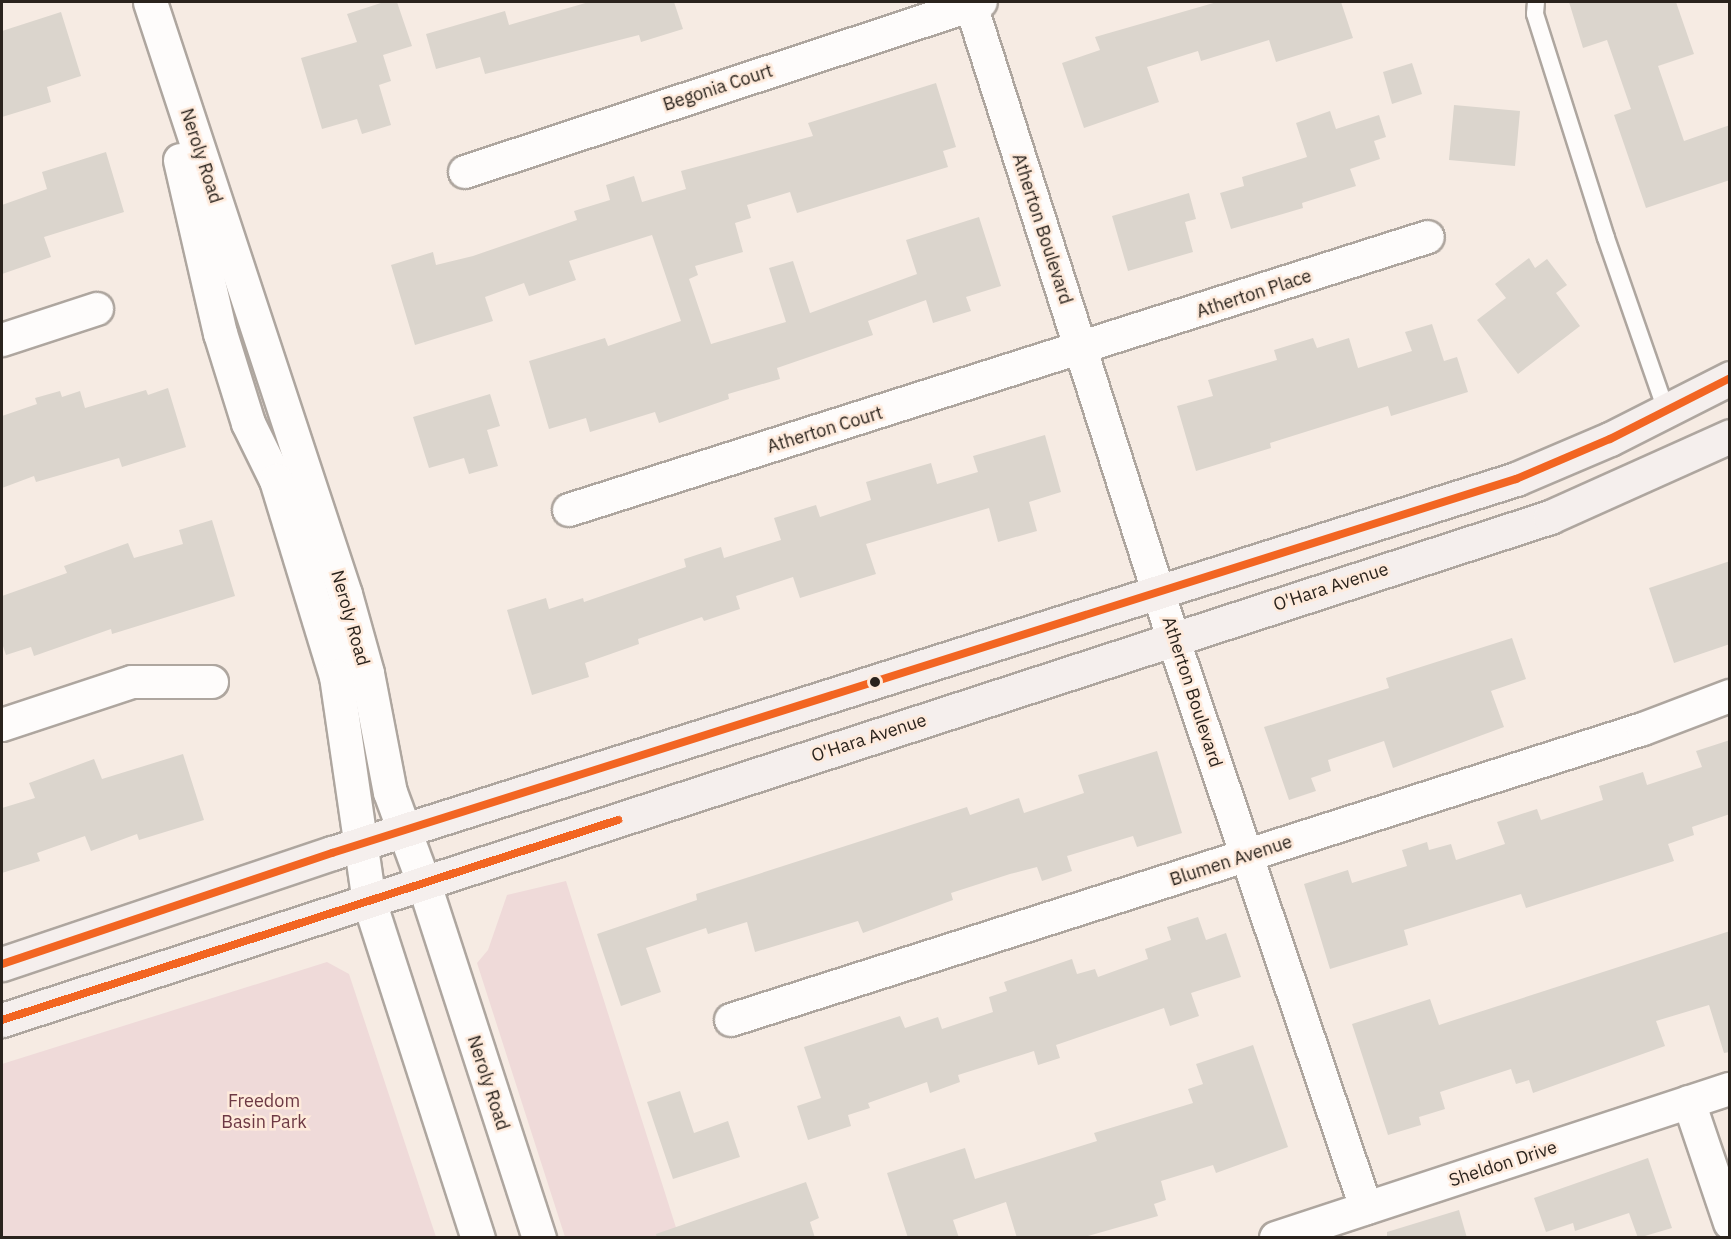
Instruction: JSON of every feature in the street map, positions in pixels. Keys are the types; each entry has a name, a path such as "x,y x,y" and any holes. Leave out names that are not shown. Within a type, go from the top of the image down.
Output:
{"main road":[{"path":"2,964 405,830 1159,594 1516,479 1730,378"},
{"name":"O'Hara Avenue","path":"2,1020 1550,517 1730,436"}],"street":[{"name":"Neroly Road","path":"128,2 189,191 223,345 248,423 276,480 333,666 357,799 360,846 369,901 478,1238"},
{"name":"Neroly Road","path":"150,2 345,594 367,673 390,792 424,884 538,1238"},
{"name":"Begonia Court","path":"465,172 974,3"},
{"name":"Atherton Boulevard","path":"974,3 1080,350 1173,638 1366,1208"},
{"name":"Atherton Place","path":"1080,350 1428,237"},
{"path":"2,340 97,309"},
{"name":"Atherton Court","path":"569,510 1080,350"},
{"path":"2,725 132,682 212,682"},
{"name":"Blumen Avenue","path":"731,1020 1643,729 1730,696"},
{"name":"Sheldon Drive","path":"1276,1238 1730,1089"},
{"path":"1689,1102 1730,1223"}],"lane":[{"path":"1536,2 1535,14 1602,227 1666,410"}],"green space":[{"path":"566,881 679,1237 565,1237 477,963 488,950 507,895"},
{"name":"Freedom Basin Park","path":"327,962 349,974 436,1237 2,1237 2,1064"}],"building":[{"path":"384,2 397,2 412,46 383,55 391,81 379,85 391,125 362,134 357,119 322,129 301,58 357,42 347,14"},
{"path":"589,2 674,2 683,29 641,42 639,35 485,74 480,57 436,69 426,34 505,11 509,25"},
{"path":"1217,2 1341,2 1353,38 1276,62 1269,40 1201,61 1198,51 1147,67 1159,102 1084,128 1062,63 1100,50 1095,37"},
{"path":"1569,2 1676,2 1694,54 1658,66 1684,141 1730,125 1730,180 1646,208 1614,115 1631,109 1607,40 1583,48"},
{"path":"61,12 81,76 47,87 51,102 2,117 2,31"},
{"path":"1412,63 1422,94 1392,104 1383,72"},
{"path":"936,83 956,147 943,151 948,167 797,213 790,192 747,205 751,218 735,223 743,252 695,266 698,275 689,279 711,344 786,322 769,268 793,261 810,313 917,274 906,240 979,217 1001,286 966,297 971,311 933,323 926,300 868,321 873,335 777,368 780,379 728,394 729,399 659,423 655,412 590,432 586,418 549,429 529,361 605,338 608,346 681,321 652,235 569,261 576,280 529,296 524,283 485,297 493,321 415,345 391,265 433,252 436,265 473,256 577,220 574,211 610,200 606,185 634,176 642,202 686,189 681,171 813,136 808,123"},
{"path":"1454,105 1520,111 1515,166 1449,160"},
{"path":"1330,111 1336,129 1379,115 1386,137 1374,141 1380,159 1350,169 1356,186 1302,203 1303,208 1231,229 1220,193 1244,186 1242,177 1307,157 1296,123"},
{"path":"106,152 124,212 44,237 51,257 2,274 2,205 47,189 42,172"},
{"path":"1189,193 1196,219 1185,222 1193,252 1128,271 1112,216"},
{"path":"1529,258 1535,268 1547,259 1567,285 1556,293 1580,326 1518,374 1477,320 1506,298 1495,284"},
{"path":"1432,324 1444,361 1457,357 1468,392 1391,416 1388,406 1270,443 1271,448 1196,471 1177,406 1213,396 1208,380 1277,360 1274,350 1313,338 1317,348 1349,338 1358,368 1412,351 1405,332"},
{"path":"168,388 186,447 122,467 119,458 36,482 34,476 2,488 2,416 37,404 35,398 60,391 62,397 80,391 85,408 146,390 148,395"},
{"path":"490,394 500,426 487,430 498,466 469,474 464,458 429,468 413,417"},
{"path":"1045,435 1061,492 1029,502 1037,531 998,542 989,508 866,544 876,574 800,598 793,577 736,596 740,609 704,621 702,617 638,639 639,644 585,663 589,677 532,695 507,610 546,598 549,609 583,598 584,602 686,567 684,559 721,547 724,558 781,540 774,518 816,505 820,517 871,500 866,482 931,463 937,484 978,472 973,456"},
{"path":"212,520 235,596 112,634 111,629 34,656 31,647 6,655 2,643 2,596 67,573 64,566 128,543 134,558 183,544 179,530"},
{"path":"1730,561 1730,644 1674,663 1649,588"},
{"path":"1512,638 1526,679 1491,691 1504,727 1393,768 1384,741 1328,760 1331,771 1311,778 1316,791 1289,800 1264,727 1389,688 1386,678"},
{"path":"1730,740 1730,814 1692,827 1694,835 1668,844 1674,861 1526,908 1521,894 1404,930 1408,945 1330,969 1304,884 1348,870 1352,883 1407,866 1402,850 1427,842 1429,850 1451,844 1456,860 1505,844 1497,822 1537,809 1541,820 1603,800 1599,786 1643,772 1647,785 1702,767 1696,751"},
{"path":"1157,751 1182,833 1137,847 1133,836 1067,856 1072,871 1042,881 1037,867 1010,874 951,893 953,900 863,933 858,921 755,952 747,922 708,934 706,928 646,948 661,992 621,1006 597,934 697,900 696,894 967,807 970,815 1019,798 1024,813 1084,793 1078,775"},
{"path":"183,754 204,820 139,840 137,834 91,851 85,836 37,853 40,861 2,873 2,808 35,798 29,783 94,759 102,779"},
{"path":"1198,917 1206,940 1226,933 1241,977 1191,993 1199,1016 1170,1026 1164,1008 1056,1045 1060,1058 1038,1065 1034,1051 958,1075 960,1082 930,1093 927,1082 868,1103 870,1108 848,1115 851,1126 808,1140 797,1106 821,1098 804,1047 900,1016 905,1028 938,1017 942,1029 993,1012 989,997 1007,991 1004,982 1072,959 1077,974 1095,969 1098,977 1148,959 1145,949 1171,940 1167,927"},
{"path":"1730,931 1730,1052 1724,1053 1709,1005 1656,1021 1665,1046 1533,1093 1529,1080 1516,1084 1511,1069 1440,1092 1445,1109 1419,1117 1421,1125 1388,1135 1352,1024 1430,999 1439,1025"},
{"path":"1253,1045 1288,1147 1216,1173 1213,1165 1161,1181 1166,1200 1154,1204 1158,1216 1081,1238 1017,1238 1006,1202 953,1220 959,1238 908,1238 887,1173 965,1148 975,1179 1097,1141 1094,1133 1193,1103 1188,1089 1203,1084 1196,1064"},
{"path":"680,1091 694,1133 728,1121 740,1157 673,1179 647,1102"},
{"path":"1648,1158 1672,1228 1638,1238 1629,1213 1575,1231 1573,1223 1546,1232 1534,1198"},
{"path":"806,1182 819,1218 810,1222 815,1238 657,1238 656,1234"},
{"path":"1459,1210 1467,1238 1387,1238 1387,1232"}],"transit line":[{"path":"2,964 332,853 1516,479 1610,439 1730,378"},
{"path":"2,1020 618,820"}]}
